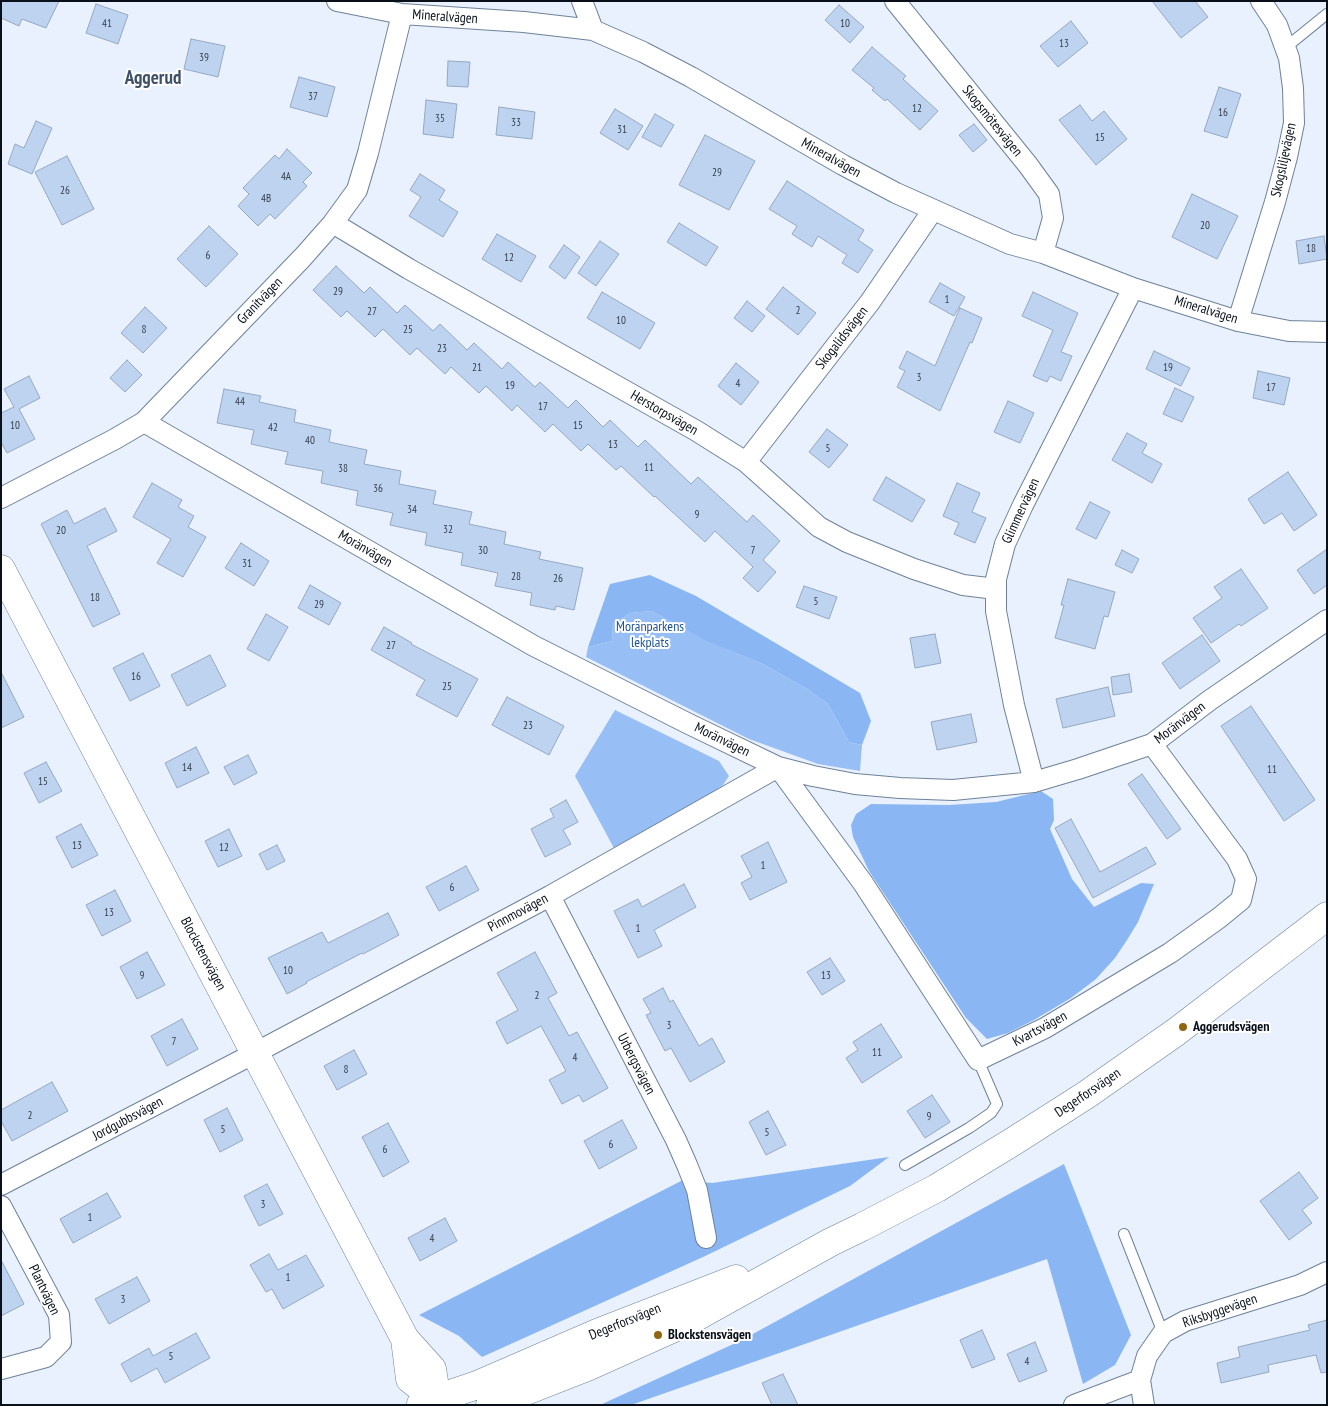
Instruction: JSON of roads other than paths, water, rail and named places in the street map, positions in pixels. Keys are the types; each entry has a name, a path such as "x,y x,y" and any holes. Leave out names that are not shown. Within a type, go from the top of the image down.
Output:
{"main road":[{"name":"Blockstensvägen","path":"1,569 405,1339 432,1369 432,1403"},
{"name":"Degerforsvägen","path":"432,1403 597,1333 831,1242 862,1228 937,1188 1086,1095 1176,1032 1327,916"},
{"name":"Degerforsvägen","path":"490,1405 587,1368 686,1323 831,1242"}],"street":[{"name":"Mineralvägen","path":"337,1 402,14 524,22 593,30 651,56 691,77 842,165 896,193 1010,244 1043,253 1133,288 1238,321 1288,331 1327,332"},
{"path":"582,1 593,30"},
{"name":"Skogsmötesvägen","path":"895,1 1028,165 1049,194 1053,218 1043,253"},
{"name":"Skogsliljevägen","path":"1238,321 1288,157 1294,123 1293,88 1289,58 1277,25 1261,1"},
{"name":"Granitvägen","path":"1,498 144,422 303,257 333,223 357,190 402,14"},
{"name":"Skogalidsvägen","path":"746,462 870,302 933,210"},
{"name":"Herstorpsvägen","path":"333,223 410,269 695,430 746,462 819,527 847,542 914,569 963,585 996,589"},
{"name":"Glimmervägen","path":"1034,782 1012,696 996,611 996,579 1008,536 1133,288"},
{"name":"Moränvägen","path":"144,422 534,646 778,767 855,784 953,790 1034,782 1152,744 1210,700 1327,620"},
{"name":"Kvartsvägen","path":"978,1060 1045,1028 1170,953 1219,918 1240,900 1246,879 1237,859 1152,744"},
{"path":"778,767 864,883 978,1060"},
{"name":"Pinnmovägen","path":"255,1053 550,896 778,767"},
{"name":"Urbergsvägen","path":"550,896 684,1157 697,1190 706,1238"},
{"name":"Jordgubbsvägen","path":"1,1185 255,1053"},
{"name":"Plantvägen","path":"1,1206 59,1315 62,1342 46,1357 1,1368"},
{"name":"Riksbyggevägen","path":"1140,1380 1147,1356 1163,1333 1185,1321 1300,1285 1327,1272"},
{"path":"1074,1405 1140,1380 1144,1405"}],"lane":[{"path":"1285,48 1327,14"},
{"path":"905,1165 991,1113 997,1104 978,1060"},
{"path":"1124,1234 1163,1333"}],"place":[{"name":"Aggerudsvägen","path":"1183,1027"},
{"name":"Blockstensvägen","path":"658,1335"}],"district":[{"name":"Aggerud","path":"153,79"}],"park label":[{"name":"Moränparkens lekplats","path":"650,636"}]}
